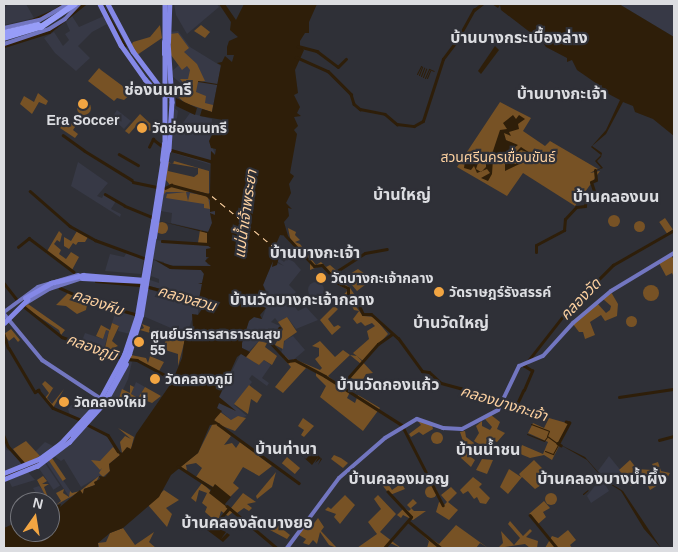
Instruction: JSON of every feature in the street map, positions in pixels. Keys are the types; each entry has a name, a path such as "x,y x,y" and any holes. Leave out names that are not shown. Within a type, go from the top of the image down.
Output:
{"highway":[{"path":"4,36 24,32 49,21 74,4"},
{"path":"4,36 37,29 74,4"},
{"path":"4,36 16,30 49,21"}],"main road":[{"path":"4,36 68,4"},
{"path":"4,36 44,32 79,4"},
{"path":"100,4 128,55 157,92 169,103"},
{"path":"4,479 27,468 61,445 100,402 127,351 138,318 164,160 169,94 166,87 133,51 108,4"},
{"path":"165,4 166,87 169,94"},
{"path":"164,160 167,147 166,42 169,4"},
{"path":"4,36 47,28 71,12"},
{"path":"16,30 33,22"},
{"path":"157,92 166,87"},
{"path":"157,92 169,94"},
{"path":"141,304 143,276 155,221"},
{"path":"287,548 339,478 385,438 418,419 443,428 464,429 504,404 519,366 543,356 573,323 611,291 674,253"},
{"path":"4,316 26,299 53,285 83,276"},
{"path":"7,323 23,306 49,289 83,276"},
{"path":"4,316 18,301 52,280 83,276 143,276 148,281"},
{"path":"143,276 148,281"},
{"path":"61,445 114,384 125,359 148,281"},
{"path":"7,323 26,299"},
{"path":"10,308 14,314"},
{"path":"4,316 7,323 40,362 100,402"},
{"path":"7,323 36,354 100,402"},
{"path":"65,376 71,382"},
{"path":"4,473 27,468"}],"shaded area":[{"path":"9,4 26,4 34,18 4,25 4,8"},
{"path":"174,4 217,4 219,7 187,34 176,15"},
{"path":"619,4 674,4 674,37"},
{"path":"72,16 79,27 104,16 109,23 92,32 78,46 90,58 76,71 55,53 44,38 54,32 63,46 69,40 65,34 70,31 66,22"},
{"path":"178,31 190,47 221,66 212,112 185,103 177,96 184,86 172,76 172,71 179,65 171,55 170,32"},
{"path":"173,107 178,111 176,125 180,127 190,113 212,119 210,141 215,154 211,151 213,161 200,158 212,165 170,152 184,153 171,149"},
{"path":"117,110 131,121 124,129 112,118"},
{"path":"78,162 108,183 97,196 102,198 104,194 116,201 111,209 121,214 120,217 71,186"},
{"path":"171,186 208,196 216,211 209,232 171,223 172,213 161,211 164,189"},
{"path":"156,240 216,247 208,250 206,261 208,265 213,262 211,266 164,265 164,262 153,259"},
{"path":"127,252 144,258 141,274 105,271 110,254 124,257"},
{"path":"278,257 284,262 287,258 294,262 301,270 289,285 296,292 289,299 298,311 306,307 318,320 296,329 287,317 278,322 275,318 271,322 280,326 278,330 266,338 264,343 259,341 249,351 242,348 242,343 249,320 254,317 262,319 266,308 256,305 267,306 270,297 263,285 273,261 284,266 277,261"},
{"path":"154,260 170,269 201,270 204,273 202,283 199,283 202,284 199,299 149,286 150,280 159,283 159,279 151,276"},
{"path":"316,282 324,290 316,298 308,290"},
{"path":"160,288 199,301 198,315 195,314 187,335 143,316 148,289 158,292"},
{"path":"116,310 136,315 130,334 118,331 119,326 112,323"},
{"path":"106,330 109,331 103,352 82,341 85,333 103,339"},
{"path":"293,336 305,350 291,362 281,353 285,340"},
{"path":"241,353 259,365 264,360 271,365 262,378 269,383 267,386 252,375 249,379 252,382 234,405 247,416 231,420 217,408 219,403 236,411 219,397"},
{"path":"129,361 132,362 128,379 115,407 108,401"},
{"path":"136,382 145,387 138,398 131,394"},
{"path":"71,405 90,411 81,420 70,415 68,409"},
{"path":"87,425 106,435 120,455 101,475 81,487 64,459 61,461 54,456"},
{"path":"4,441 6,450 13,451 23,466 4,473"},
{"path":"45,442 53,446 40,456 35,452"},
{"path":"609,456 622,472 613,485 598,471"},
{"path":"49,460 74,496 70,498 46,462"},
{"path":"45,463 60,485 53,490 38,467"},
{"path":"28,472 35,480 12,487 8,479"},
{"path":"601,478 609,491 591,503 587,496"},
{"path":"39,486 44,492 35,492 33,488"}],"green space":[{"path":"160,25 162,38 137,55 131,46 133,42 150,37"},
{"path":"201,25 210,32 205,38 194,31"},
{"path":"178,33 189,48 184,52 197,64 205,81 198,82 196,92 206,96 205,103 213,105 212,112 185,103 177,96 185,85 180,79 188,79 190,70 187,66 182,70 171,55 170,34"},
{"path":"99,68 132,93 124,100 117,98 114,101 88,81"},
{"path":"38,93 48,101 46,105 39,102 32,114 20,104 24,96 34,102"},
{"name":"Era Soccer","path":"84,101 89,103 91,108 89,113 84,115 79,113 77,108 79,103"},
{"name":"สวนศรีนครเขื่อนขันธ์","path":"500,102 531,118 523,131 545,146 550,141 598,169 590,173 600,171 575,206 523,173 507,196 457,167"},
{"path":"140,114 153,126 151,131 136,126 129,134 125,131"},
{"path":"75,119 79,121 73,130 78,134 75,138 60,128 66,120 71,124"},
{"path":"174,161 209,171 209,194 170,185 166,180 168,162 172,163 169,163 168,171 194,177 198,174 198,168 173,164"},
{"path":"171,186 191,190 191,192 166,192 163,195 164,188"},
{"path":"186,192 188,201 190,193 208,196 210,209 204,208 204,204 166,198 167,194"},
{"path":"616,215 619,216 619,226 612,227 609,226 608,219 609,216"},
{"path":"665,218 673,230 667,234 659,222"},
{"path":"639,220 645,226 639,232 633,226"},
{"path":"160,222 164,222 168,228 164,234 160,234 156,230 156,226"},
{"path":"288,228 296,232 295,235 300,240 295,242 300,244 316,265 321,262 326,267 330,265 337,271 356,258 333,275 350,288 357,298 352,294 336,303 348,290 335,283 322,265 310,270 310,263 291,242"},
{"path":"200,230 207,233 207,244 198,243"},
{"path":"59,231 62,234 60,242 57,240 54,244 61,250 59,254 66,259 71,252 79,257 72,270 46,253"},
{"path":"77,231 88,237 85,242 78,242 76,245 73,243 69,249 64,246 64,237 71,241"},
{"path":"671,256 674,259 674,277 672,273 666,276 659,263"},
{"path":"358,269 375,281 370,281 357,291 352,285 365,277 357,276 352,282 345,277"},
{"path":"651,285 657,287 659,293 657,299 651,301 645,299 643,293 645,287"},
{"path":"69,292 82,298 81,302 87,305 86,310 77,314 66,306 56,305"},
{"path":"611,292 618,304 617,316 605,321 601,315 590,322 595,335 585,339 583,332 579,332 573,324 597,303 606,313 610,310 611,306 603,299"},
{"path":"28,304 65,330 61,335 59,330 24,307"},
{"path":"354,304 363,316 374,317 388,334 363,361 353,353 369,339 367,331 375,326 372,323 365,326 361,322 357,324 353,319 359,311 354,310 352,306"},
{"path":"334,306 338,309 328,319 334,327 338,325 341,327 332,335 320,320"},
{"path":"631,315 637,321 631,327 625,321"},
{"path":"287,317 297,332 284,341 283,349 275,345 283,329 278,322"},
{"path":"112,323 119,326 112,341 118,346 104,352 109,331 106,330 103,339 96,336 101,325 110,330"},
{"path":"142,324 150,327 149,331 175,340 181,341 182,334 186,336 178,366 178,354 162,349 167,338 140,330 144,328"},
{"path":"11,329 20,340 18,342 14,337 9,341 4,334"},
{"path":"259,341 267,343 265,347 277,356 272,365 264,360 259,365 246,357"},
{"path":"320,341 335,357 343,350 350,355 357,356 373,373 366,374 356,392 351,390 347,398 355,403 358,395 380,408 363,431 320,397 326,386 316,376 316,372 306,368 283,393 275,387 291,367 283,358 285,356 291,362 294,359 320,370 322,368 315,359 319,356 319,348 312,346","holes":["350,355 361,364 350,377 356,381 349,389 340,386 328,376"]},
{"path":"131,355 146,358 148,363 150,356 164,362 159,371 130,358"},
{"path":"45,381 53,388 55,385 47,398 52,404 64,389 53,408 45,398 49,393 42,384"},
{"path":"130,385 134,387 131,394 138,398 145,387 161,396 152,403 142,399 134,401 127,396 119,398 122,389 130,393"},
{"path":"249,385 262,395 257,403 251,399 248,414 234,404"},
{"path":"219,411 231,420 238,416 246,418 235,431 217,424 231,436 224,445 232,443 236,448 240,442 272,466 259,476 243,467 233,483 239,488 224,503 212,493 215,488 196,477 202,468 196,463 186,465 187,471 180,467 198,453"},
{"path":"491,415 500,422 497,429 505,433 497,442 492,440 487,449 474,441 479,433 476,426 482,421 482,426 490,430 492,427 485,419"},
{"path":"303,418 314,426 304,437 301,435 304,430 298,426"},
{"path":"549,418 570,424 552,460 544,455 530,458 518,453 522,445 543,454 548,442 528,433 533,423 544,428"},
{"path":"417,420 432,425 433,429 423,435 419,432 411,437 409,434 421,425"},
{"path":"118,428 134,437 131,449 122,453 120,442 125,436 131,439"},
{"path":"465,431 466,437 474,443 468,455 475,460 471,467 461,458 466,450 460,432"},
{"path":"435,432 439,432 443,438 439,444 435,444 431,440 431,436"},
{"path":"26,441 40,456 25,464 13,449"},
{"path":"113,447 120,455 109,464 110,471 103,477 99,473 102,468 100,470 91,460 100,461"},
{"path":"334,455 348,463 343,468 331,459"},
{"path":"287,457 300,468 295,474 282,463"},
{"path":"52,458 66,479 63,481 49,460"},
{"path":"482,459 493,460 487,474 476,470"},
{"path":"534,460 546,472 540,476 546,482 535,489 522,477 508,494 500,487 509,469 521,477 519,474"},
{"path":"630,460 637,469 655,469 652,464 658,462 661,471 670,473 666,480 650,490 644,478 631,486 619,470"},
{"path":"276,472 272,487 257,499 256,496"},
{"path":"396,475 405,489 390,495 383,486 387,482 392,490 399,485 392,479"},
{"path":"43,476 47,481 42,484 49,484 44,487 46,492 43,492 37,480"},
{"path":"99,476 95,485 84,489 83,494 79,492 60,503 60,492 58,492 64,489 63,493 69,497 70,491 72,493 80,491"},
{"path":"473,477 482,484 479,487 490,498 486,504 480,503 477,497 474,499 468,491 463,494 460,490"},
{"path":"202,483 233,512 228,516 221,511 219,518 213,519 205,512 207,507 202,503 207,493 199,490 196,502 191,498"},
{"path":"429,486 433,486 437,492 433,498 429,498 425,494 425,490"},
{"path":"451,487 457,493 448,502 458,510 449,520 436,512 439,502 444,505 447,502 441,495"},
{"path":"164,490 179,500 166,508 172,514 167,527 148,505"},
{"path":"243,493 256,502 247,504 252,508 249,511 244,508 237,513 231,508"},
{"path":"551,493 557,499 551,505 545,499"},
{"path":"345,495 355,505 340,524 334,517 336,514 325,510 328,507 331,509"},
{"path":"378,495 396,514 380,532 401,548 390,543 386,548 357,548 377,534 368,522 381,509 374,499"},
{"path":"413,499 417,503 411,508 414,511 426,511 413,520 403,515 401,518 397,515 404,508 409,511 411,509 407,505"},
{"path":"544,501 550,508 543,512 546,517 537,525 529,514"},
{"path":"318,518 324,527 321,531 337,548 329,545 320,532 317,544 313,540 309,545 303,543 306,539 299,535 307,522 312,526"},
{"path":"510,521 523,536 530,529 532,531 526,537 538,541 537,548 530,548 525,544 498,548 503,543 501,531 514,545 520,538 508,524"},
{"path":"275,523 290,535 287,539 270,530"},
{"path":"456,525 488,548 480,543 476,548 427,548 429,541 415,528 439,544"},
{"path":"123,528 135,545 154,532 149,542 156,548 99,547 98,543 106,542 110,533"},
{"path":"568,530 576,540 570,545 572,548 545,548 552,536 558,538"}],"water":[{"path":"103,4 127,47 125,48"},
{"name":"แม่น้ำเจ้าพระยา","path":"219,4 225,4 236,20 244,4 317,4 309,22 309,33 305,33 300,41 300,46 304,50 295,70 298,93 294,95 300,107 297,113 301,116 294,117 298,126 294,130 297,134 290,173 294,176 289,184 291,193 286,203 292,209 288,208 289,216 284,222 288,236 280,235 274,249 280,253 277,265 272,267 273,261 263,285 269,300 265,298 264,306 256,304 266,308 260,315 262,319 254,317 249,321 242,348 250,352 246,357 241,354 237,357 219,397 236,411 219,403 217,408 222,411 214,420 220,424 210,425 198,453 171,475 159,497 123,528 110,533 98,543 98,548 4,548 4,528 10,525 10,542 60,542 60,507 80,490 83,494 84,489 95,485 94,482 100,479 99,476 105,477 110,471 109,464 120,455 115,449 122,453 127,447 131,449 136,434 172,382 182,358 185,335 189,328 193,328 192,314 198,315 202,309 199,299 202,284 198,284 202,283 204,274 201,270 170,269 155,260 173,266 211,266 205,261 209,257 206,257 206,249 211,248 207,245 207,233 159,221 208,232 212,223 210,213 215,215 215,211 210,212 210,200 205,195 210,193 211,151 215,155 216,149 211,148 209,141 219,121 222,124 223,120 200,116 202,109 212,112 221,65 217,63 222,62 225,56 232,62 234,55 227,55 227,47 229,41 238,37 230,30 231,22"},
{"path":"492,4 619,4 674,37 674,136 653,119 635,112 633,106 623,102 606,134 592,146 602,153 601,157 597,161 603,168 590,173 601,168 595,161 601,155 591,147 606,130 620,100 601,90 603,88 577,70 572,60 567,62 567,58 546,47 542,41 536,44 539,39 534,35 531,37 531,33 501,10 500,5 498,8"},
{"path":"495,46 499,50 481,74 478,71"},
{"path":"176,98 197,108 195,115 176,106"},
{"path":"513,115 516,119 519,115 525,119 518,124 519,129 509,132 511,136 504,133 506,140 518,145 511,150 509,162 516,164 516,152 521,147 530,153 521,150 517,153 517,162 528,160 505,171 505,156 500,160 493,159 492,174 488,181 481,178 490,173 487,169 482,171 486,167 486,159 491,157 500,130 507,129 503,123"},
{"path":"485,159 478,163 476,169 480,172 477,173 474,166 471,170 464,168 465,160 474,164"},
{"path":"557,443 585,457 605,480 623,491 661,548 644,529 621,491 605,481 587,460"},
{"path":"313,451 319,456 312,465 306,459"},
{"path":"215,484 231,497 225,504 228,508 209,493"},
{"path":"212,522 215,526 211,530 215,527 226,532 221,539 227,533 230,535 223,542 207,530"}],"waterway":[{"path":"55,10 63,4"},
{"path":"4,46 49,32 84,4"},
{"path":"296,57 328,71 351,94 354,104 360,109 385,114 397,124 414,126 423,121 443,59 456,42 474,10 482,4"},
{"path":"30,21 50,12"},
{"path":"298,46 317,51 338,67 346,59"},
{"path":"417,74 421,66"},
{"path":"419,75 422,67"},
{"path":"421,76 424,68"},
{"path":"423,77 426,69"},
{"path":"425,78 429,69 434,71"},
{"path":"427,78 430,71"},
{"path":"198,81 217,84"},
{"path":"63,135 84,150"},
{"path":"149,147 153,139 162,146"},
{"path":"171,150 210,161"},
{"path":"85,151 132,180"},
{"path":"119,154 138,165"},
{"path":"536,252 536,245 564,230 565,219 576,207 585,206 586,197 594,191 591,182 596,180 595,170"},
{"path":"133,182 156,187"},
{"path":"165,188 171,185 208,195"},
{"path":"30,191 70,226 95,240 144,258"},
{"path":"105,194 124,205"},
{"path":"125,206 152,217"},
{"name":"คลองวัด","path":"524,390 532,371 524,366 567,311 613,265 674,230"},
{"name":"คลองบางกะเจ้า","path":"285,235 314,266 322,265 338,283 348,288 348,297 354,295 363,314 371,314 398,338 422,371 429,372 441,383 460,388"},
{"path":"18,247 29,238 74,272"},
{"path":"162,241 208,244"},
{"path":"331,275 365,253 387,249"},
{"name":"คลองสวน","path":"96,281 139,285"},
{"name":"คลองภูมิ","path":"4,283 18,301"},
{"name":"คลองสวน","path":"149,287 201,301"},
{"name":"คลองหีบ","path":"60,288 91,302 135,314"},
{"name":"คลองภูมิ","path":"22,305 62,337 122,358"},
{"path":"280,328 271,343 288,361 295,360 325,376 402,425 443,505"},
{"path":"4,334 8,347"},
{"path":"340,387 378,344 391,335"},
{"path":"9,348 35,392 38,390 53,408 81,420"},
{"name":"คลองภูมิ","path":"128,359 137,360 174,380"},
{"name":"คลองบางกะเจ้า","path":"460,388 528,409"},
{"path":"619,397 674,389"},
{"name":"คลองวัด","path":"516,406 523,391"},
{"path":"561,446 558,444 569,423 566,422"},
{"path":"218,424 299,483"},
{"path":"531,424 549,431 547,436 558,444"},
{"path":"88,425 108,435 118,451"},
{"path":"62,444 73,434"},
{"path":"527,434 544,441 547,437"},
{"path":"4,436 8,446 24,464"},
{"path":"659,440 674,436"},
{"path":"545,451 553,454 558,445"},
{"path":"25,469 42,460"},
{"path":"178,466 213,489"},
{"path":"4,476 17,471"},
{"path":"583,494 588,490"},
{"path":"384,548 411,517 388,492"},
{"path":"227,506 277,548"},
{"path":"217,522 229,508"},
{"path":"530,515 557,548"},
{"path":"408,521 441,548"}],"ferry route":[{"path":"212,196 274,247"}],"place":[{"name":"Era Soccer","path":"83,104"},
{"name":"วัดช่องนนทรี","path":"142,128"},
{"name":"วัดบางกะเจ้ากลาง","path":"321,278"},
{"name":"วัดราษฎร์รังสรรค์","path":"439,292"},
{"name":"ศูนย์บริการสาธารณสุข 55","path":"139,342"},
{"name":"วัดคลองภูมิ","path":"155,379"},
{"name":"วัดคลองใหม่","path":"64,402"}],"district":[{"name":"บ้านบางกระเบื้องล่าง","path":"519,38"},
{"name":"ช่องนนทรี","path":"158,90"},
{"name":"บ้านบางกะเจ้า","path":"562,94"},
{"name":"บ้านใหญ่","path":"402,195"},
{"name":"บ้านคลองบน","path":"616,197"},
{"name":"บ้านบางกะเจ้า","path":"315,253"},
{"name":"บ้านวัดบางกะเจ้ากลาง","path":"302,300"},
{"name":"บ้านวัดใหญ่","path":"451,323"},
{"name":"บ้านวัดกองแก้ว","path":"388,385"},
{"name":"บ้านท่านา","path":"286,449"},
{"name":"บ้านน้ำชน","path":"488,450"},
{"name":"บ้านคลองมอญ","path":"399,479"},
{"name":"บ้านคลองบางน้ำผึ้ง","path":"602,479"},
{"name":"บ้านคลองลัดบางยอ","path":"247,523"}]}
